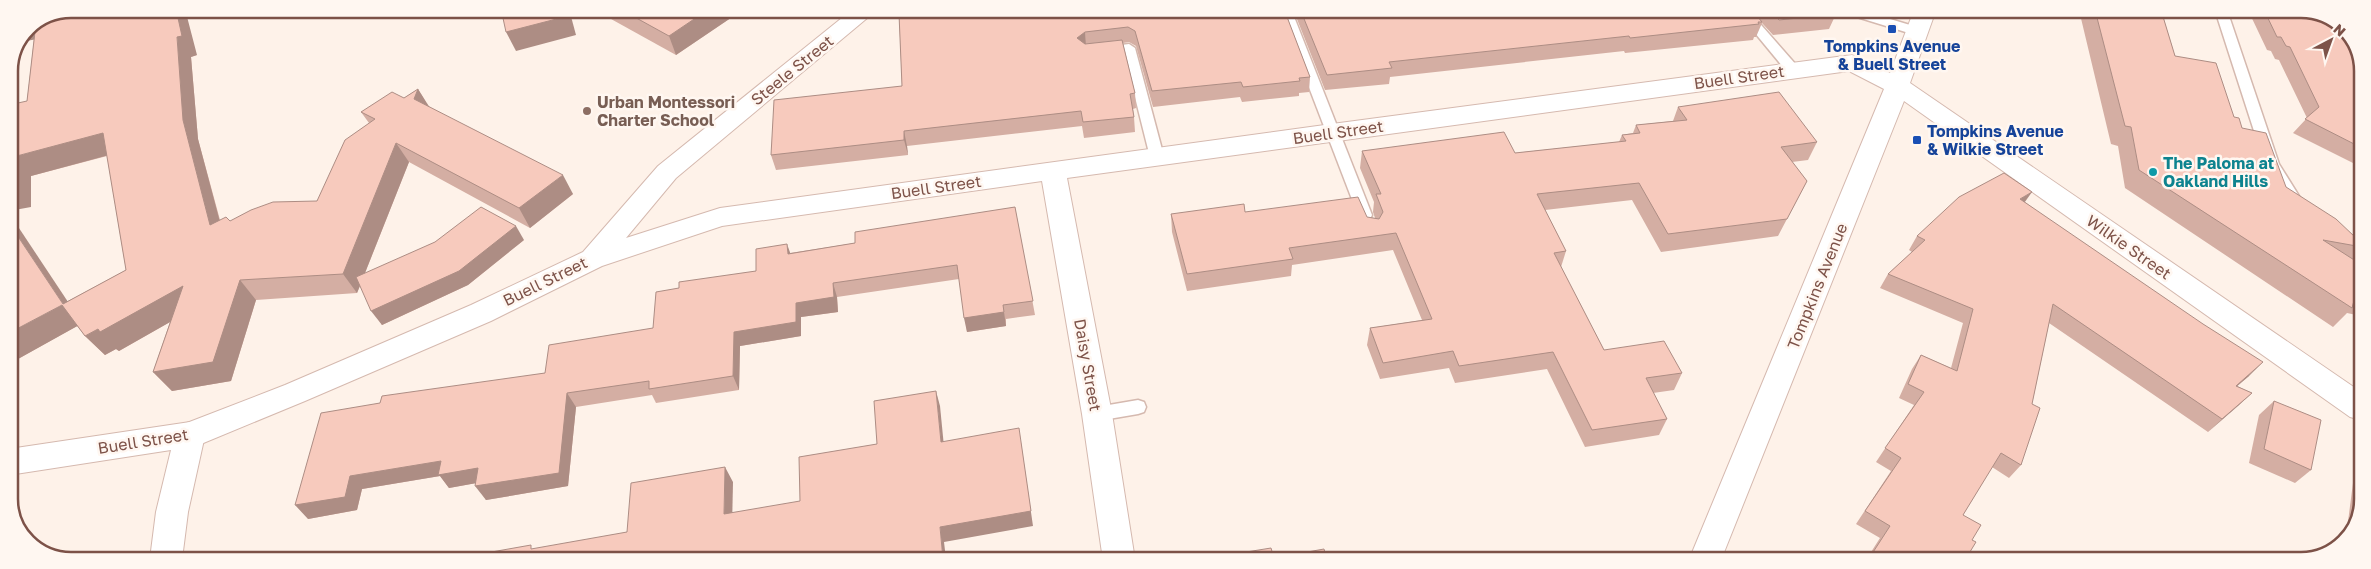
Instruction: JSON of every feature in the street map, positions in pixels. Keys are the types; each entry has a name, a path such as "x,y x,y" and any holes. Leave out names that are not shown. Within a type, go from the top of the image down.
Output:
{"street":[{"name":"Steele Street","path":"592,259 667,172 855,18"},
{"name":"Tompkins Avenue","path":"1708,552 1898,86 1920,20"},
{"name":"Buell Street","path":"18,461 190,435 295,393 481,313 592,259 720,217 1332,132 1852,63 1898,86"},
{"name":"Wilkie Street","path":"1898,86 2354,403"},
{"name":"Daisy Street","path":"1053,170 1097,414 1118,552"},
{"path":"167,552 172,512 190,435"}],"lane":[{"path":"1288,18 1371,230"},
{"path":"1749,18 1792,70"},
{"path":"1906,18 1920,20"},
{"path":"2224,18 2272,165 2305,213"},
{"path":"1094,52 1129,48 1157,157"},
{"path":"1097,414 1138,407"}],"building":[{"path":"71,18 178,18 182,36 177,37 183,120 210,225 226,217 230,221 251,210 273,202 317,201 345,140 375,119 361,112 392,92 404,98 418,89 414,99 563,175 519,208 396,143 343,274 240,280 213,362 153,372 183,286 100,332 98,329 85,336 62,305 18,328 18,236 63,304 126,270 103,133 18,156 18,103 27,101 35,31 41,26 60,19"},
{"path":"503,18 560,18 506,32"},
{"path":"636,18 696,18 669,36"},
{"path":"899,18 1287,18 1310,77 1299,78 1300,81 1243,87 1241,82 1152,91 1135,31 1128,27 1085,32 1077,38 1085,44 1122,40 1135,93 1130,94 1134,117 1083,122 1081,111 904,131 904,140 771,155 774,100 902,86"},
{"path":"1304,18 1759,18 1762,22 1758,22 1759,24 1630,38 1629,36 1389,62 1392,68 1327,75"},
{"path":"1777,18 1798,18 1779,20"},
{"path":"2097,18 2163,18 2175,56 2216,63 2234,117 2239,118 2242,128 2266,133 2286,187 2336,219 2353,235 2353,245 2323,240 2353,260 2352,308 2139,170 2131,127 2125,126"},
{"path":"2268,18 2317,20 2335,31 2345,41 2353,67 2353,144 2305,119 2319,107 2290,47 2286,46 2281,37 2277,37"},
{"path":"1779,92 1817,142 1781,147 1807,181 1787,219 1668,234 1639,183 1537,194 1566,251 1554,253 1604,350 1664,341 1682,373 1646,378 1667,419 1592,430 1553,352 1459,366 1453,351 1383,363 1370,328 1432,319 1396,233 1289,248 1293,259 1187,274 1171,214 1244,204 1245,212 1358,197 1367,217 1379,219 1383,212 1376,194 1381,194 1362,151 1504,132 1515,153 1626,141 1622,135 1640,133 1636,125 1687,120 1678,107"},
{"path":"2004,173 2032,192 2020,199 2203,324 2263,362 2236,386 2252,393 2222,419 2053,304 2032,404 2040,408 2021,465 2001,453 1963,515 1981,525 1972,540 1976,542 1970,552 1873,552 1890,526 1865,511 1901,458 1885,448 1924,392 1908,384 1921,355 1957,371 1973,309 1888,274 1925,240 1917,236 1959,197"},
{"path":"481,207 516,226 459,271 371,311 356,277 435,242"},
{"path":"1015,207 1033,301 1003,305 1004,312 964,318 957,265 833,283 834,297 796,303 796,322 734,332 733,376 649,389 649,381 567,393 559,473 475,486 478,468 438,475 441,461 350,476 345,497 295,505 321,413 380,403 382,396 545,373 549,345 653,328 656,292 679,288 679,282 756,271 756,249 787,244 788,254 855,243 855,232"},
{"path":"936,391 941,442 1019,428 1031,511 940,527 942,552 492,552 531,545 531,549 627,532 631,483 725,467 724,514 800,501 799,457 877,444 874,401"},
{"path":"2274,401 2321,420 2311,470 2264,449"},
{"path":"1271,548 1272,552 1246,552"},
{"path":"1324,549 1325,552 1307,552"}],"place":[{"name":"Tompkins Avenue & Buell Street","path":"1892,29"},
{"name":"Urban Montessori Charter School","path":"587,111"},
{"name":"Tompkins Avenue & Wilkie Street","path":"1917,140"},
{"name":"The Paloma at Oakland Hills","path":"2153,172"}]}
